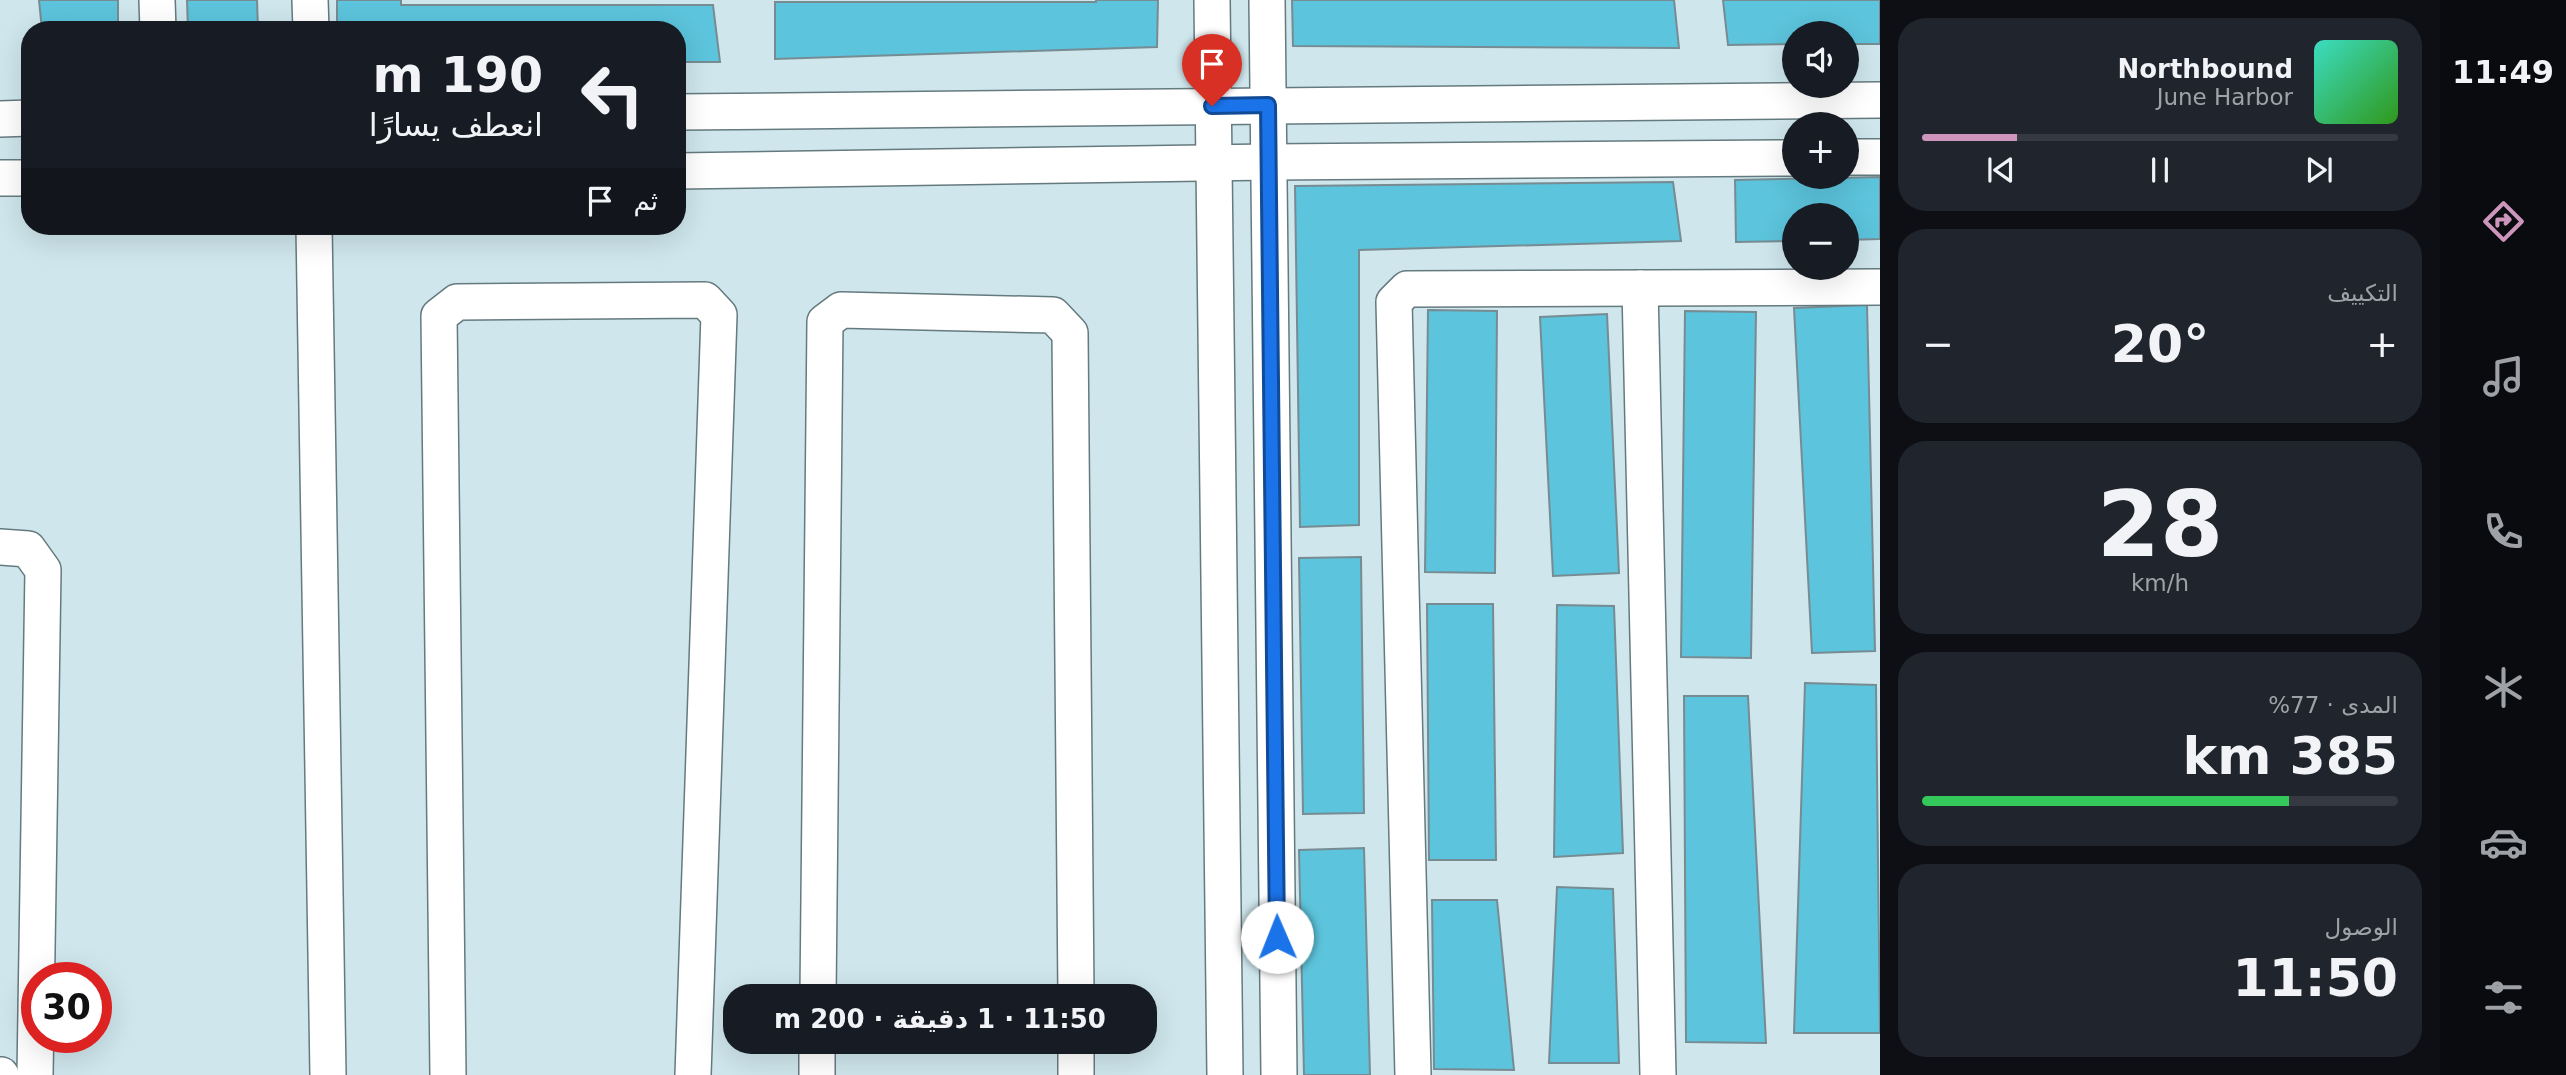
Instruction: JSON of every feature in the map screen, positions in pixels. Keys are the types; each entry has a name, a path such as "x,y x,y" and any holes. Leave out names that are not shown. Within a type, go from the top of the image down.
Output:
{"street":[{"path":"157,0 158,21"},
{"path":"310,0 311,21"},
{"path":"1212,0 1225,1075"},
{"path":"1267,0 1279,1075"},
{"path":"686,112 1880,100"},
{"path":"0,119 21,118"},
{"path":"1859,157 1880,157"},
{"path":"686,171 1782,158"},
{"path":"0,178 21,178"},
{"path":"314,235 328,1075"},
{"path":"1413,1075 1394,302 1407,289 1880,287"},
{"path":"1640,288 1658,1075"},
{"path":"448,1075 439,316 457,302 705,300 719,315 694,1075"},
{"path":"818,984 825,322 841,310 1053,316 1070,333 1076,984"},
{"path":"0,547 28,549 43,570 35,1075"},
{"path":"817,1054 817,1075"},
{"path":"1076,1054 1076,1075"}],"building":[{"path":"39,0 118,0 118,21 41,21"},
{"path":"187,0 257,0 258,21 188,21"},
{"path":"337,0 401,0 401,5 713,5 720,62 686,62 686,21 337,21"},
{"path":"1158,0 1157,47 775,59 775,2"},
{"path":"1292,0 1674,0 1679,48 1293,46"},
{"path":"1723,0 1880,0 1880,44 1859,44 1859,21 1782,21 1782,44 1728,45"},
{"path":"1859,177 1880,177 1880,239 1859,240 1859,203 1782,203 1782,241 1736,242 1735,180 1782,179 1782,189 1859,189"},
{"path":"1673,182 1681,241 1359,250 1359,525 1300,527 1295,186"},
{"path":"1867,305 1875,651 1812,653 1794,308"},
{"path":"1428,310 1497,311 1495,573 1425,572"},
{"path":"1685,311 1756,312 1751,658 1681,657"},
{"path":"1607,314 1619,573 1553,576 1540,317"},
{"path":"1361,557 1364,813 1303,814 1299,558"},
{"path":"1427,604 1493,604 1496,860 1429,860"},
{"path":"1557,605 1614,606 1623,853 1554,857"},
{"path":"1805,683 1876,685 1880,1033 1794,1033"},
{"path":"1684,696 1748,696 1766,1043 1686,1042"},
{"path":"1364,848 1370,1075 1304,1075 1299,850"},
{"path":"1557,887 1613,889 1619,1063 1549,1063"},
{"path":"1432,900 1497,900 1514,1070 1434,1069"}],"route":[{"path":"1212,106 1268,105 1277,937"}]}
